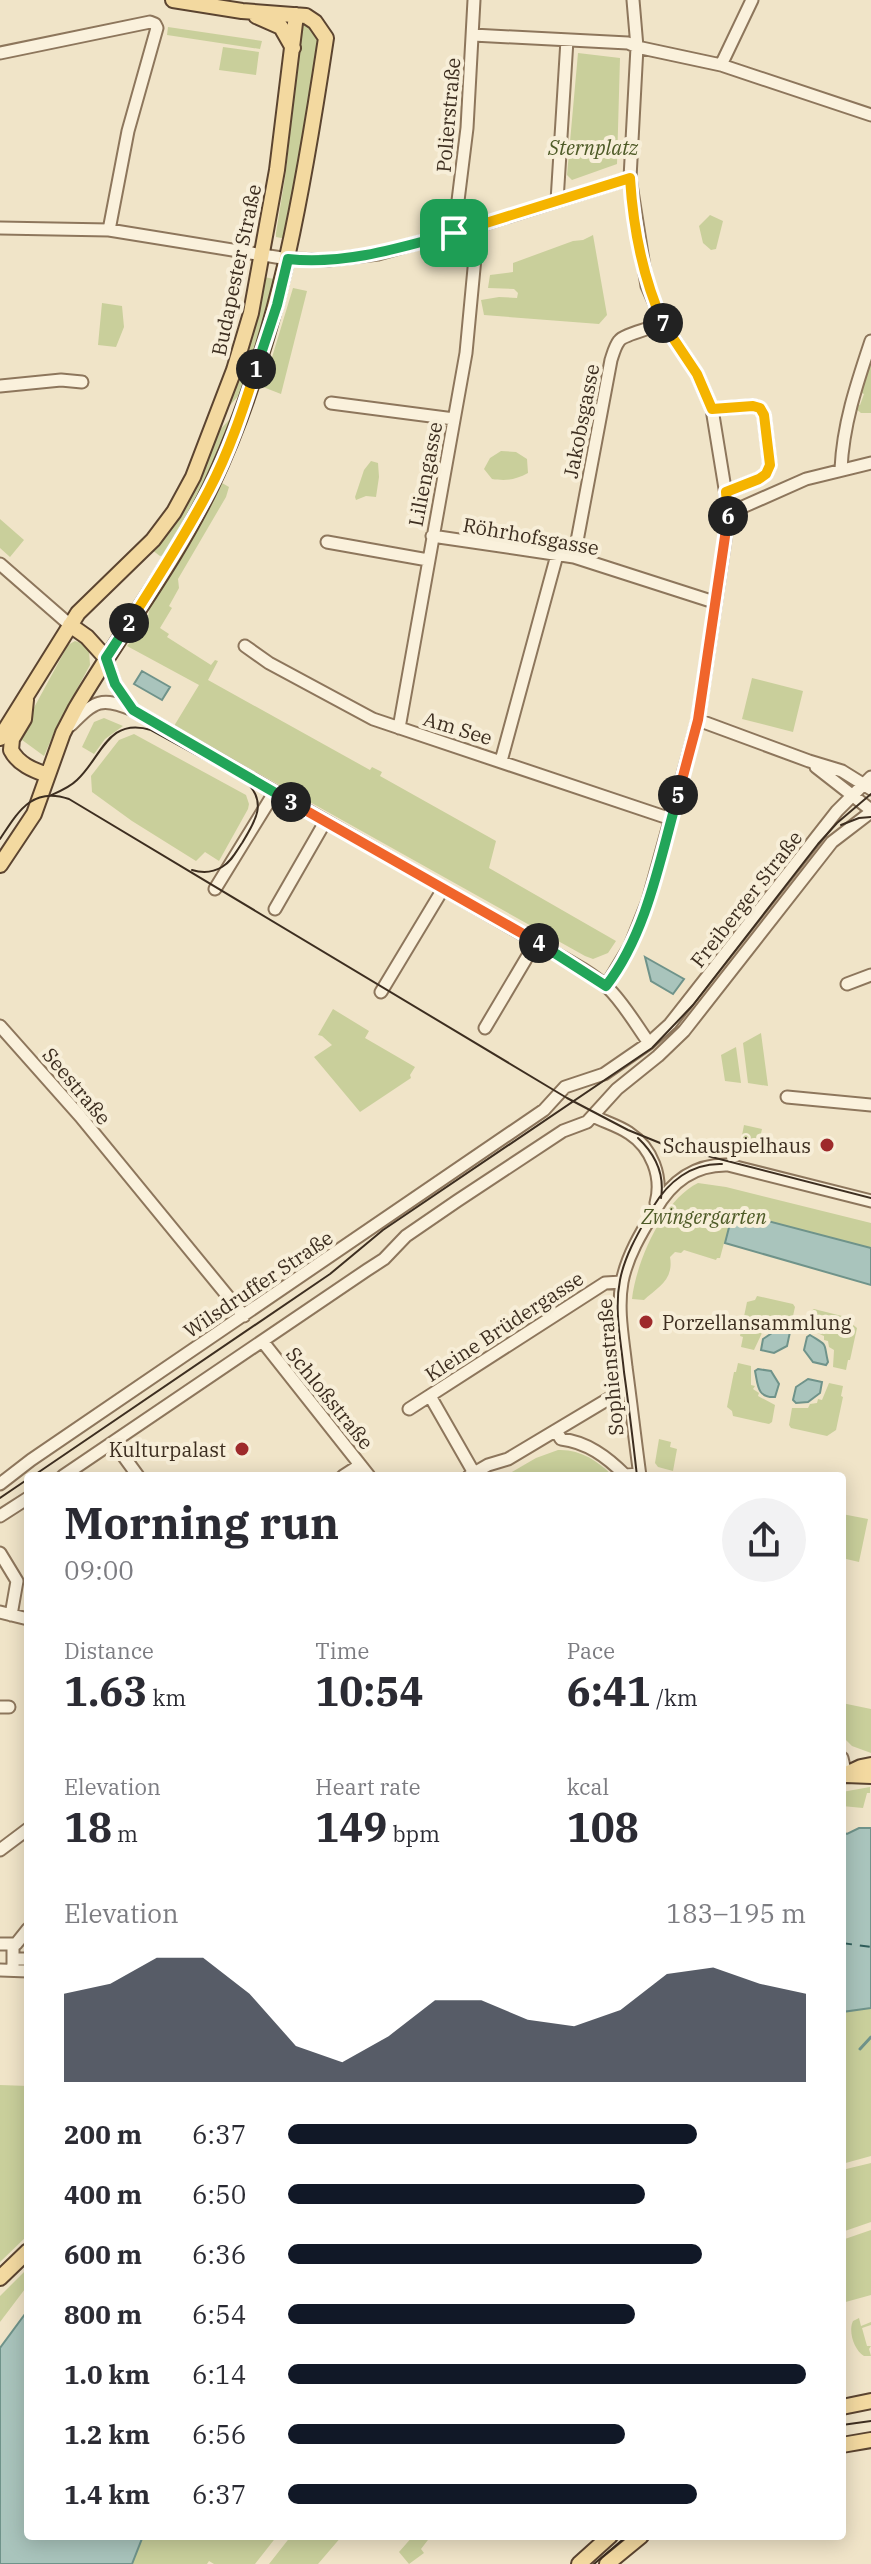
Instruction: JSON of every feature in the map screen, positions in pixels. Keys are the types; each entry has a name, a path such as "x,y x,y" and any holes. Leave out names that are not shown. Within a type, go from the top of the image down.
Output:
{"main road":[{"path":"173,0 296,15"},
{"path":"245,11 281,27 293,48"},
{"name":"Budapester Straße","path":"0,865 34,814 63,733 106,658 167,564 217,472 246,403 277,305 306,171 326,38 315,22 296,15 277,170 251,313 234,370 193,477 174,512 153,540 81,609 27,695"},
{"path":"70,625 87,637 106,658"},
{"path":"0,738 27,695"},
{"path":"27,695 24,719 12,739 11,750 27,766 47,775"},
{"path":"846,1775 871,1765"},
{"path":"846,1776 871,1776"},
{"path":"0,2278 24,2255"},
{"path":"846,2406 871,2401"},
{"path":"846,2444 871,2440"},
{"path":"579,2564 606,2540"},
{"path":"607,2564 636,2540"}],"street":[{"name":"Polierstraße","path":"454,233 467,128 474,0"},
{"path":"606,986 630,946 644,911 698,720 729,513 712,409 697,374 663,322 647,286 631,199 637,47 633,0"},
{"path":"721,65 752,0"},
{"path":"0,53 150,22 155,24 157,28 128,131 109,230"},
{"path":"473,35 618,41 721,65 871,115"},
{"path":"557,201 567,40"},
{"path":"0,228 109,230 288,259 328,260 378,254 630,178"},
{"name":"Liliengasse","path":"399,728 466,353 478,226"},
{"name":"Jakobsgasse","path":"574,557 611,360 618,341 624,336 655,328 663,322"},
{"path":"841,469 842,442 848,416 871,341"},
{"path":"0,386 61,380 82,382"},
{"path":"331,403 454,419"},
{"path":"712,409 753,406 760,408 764,415 770,465 766,474 726,492"},
{"path":"729,513 782,488 871,463"},
{"name":"Röhrhofsgasse","path":"432,536 574,557 714,602"},
{"path":"327,542 428,560"},
{"path":"501,761 557,555"},
{"path":"0,564 70,625"},
{"name":"Am See","path":"245,646 269,663 359,712 671,819"},
{"path":"106,658 115,684 133,710"},
{"path":"63,733 89,707 100,702 117,703 133,710 536,942 606,986 649,1043"},
{"path":"698,720 869,783"},
{"path":"809,761 871,811"},
{"name":"Freiberger Straße","path":"537,1115 565,1087 604,1074 649,1043 688,1003 837,811 869,783"},
{"path":"215,889 274,793"},
{"name":"Freiberger Straße","path":"263,1342 384,1259 406,1236 563,1131 583,1125 617,1089 684,1031 832,842 871,811"},
{"path":"275,909 325,822"},
{"path":"381,992 443,889"},
{"path":"485,1028 536,942"},
{"path":"847,984 871,975"},
{"name":"Seestraße","path":"0,1026 244,1316"},
{"path":"787,1097 871,1105"},
{"name":"Wilsdruffer Straße","path":"0,1484 537,1115"},
{"path":"593,1116 630,1134 651,1159 659,1190 652,1215"},
{"name":"Sophienstraße","path":"640,1472 620,1318 622,1282 631,1253 670,1187 687,1174 715,1165 728,1165 870,1197"},
{"name":"Kleine Brüdergasse","path":"409,1409 605,1283 622,1282"},
{"path":"69,1472 263,1342"},
{"name":"Schloßstraße","path":"263,1342 366,1472"},
{"path":"477,1472 508,1459 620,1392 629,1390"},
{"path":"430,1396 470,1472"},
{"path":"556,1431 561,1439 580,1443 597,1452 621,1472"},
{"path":"114,1443 135,1472"},
{"path":"349,1472 360,1465"},
{"path":"0,1516 24,1501"},
{"path":"0,1553 23,1578 5,1613"},
{"path":"0,1850 24,1832"},
{"path":"24,1934 16,1944 6,1944 13,1965 24,1969"},
{"path":"0,1970 24,1961"}],"green space":[{"path":"302,20 312,28 317,40 308,117 287,239 276,237 276,233 286,171"},
{"path":"168,27 262,41 260,49 167,35"},
{"path":"223,47 259,52 256,75 219,70"},
{"name":"Sternplatz","path":"578,53 620,58 617,164 572,180 567,175"},
{"path":"710,215 723,221 716,249 711,250 703,243 699,226"},
{"path":"593,235 607,315 599,324 484,315 481,300 517,298 518,293 514,289 488,288 490,275 513,272 513,263"},
{"path":"264,277 279,280 248,385 224,412"},
{"path":"293,288 307,291 281,394 263,387"},
{"path":"102,303 122,306 124,327 116,347 98,345"},
{"path":"871,358 871,413 861,413 855,408 857,404 860,405 864,394 860,392"},
{"path":"229,420 228,434 215,469 166,555 160,556 152,550 217,433"},
{"path":"501,451 516,452 527,459 528,473 510,479 492,479 484,469 490,458"},
{"path":"371,461 378,463 376,497 366,496 356,500 364,470"},
{"path":"222,483 229,487 226,497 178,579 179,588 169,606 172,608 160,628 169,634 167,637 211,665 218,661 208,680 370,770 372,767 382,772 380,776 496,841 489,868 616,941 608,953 593,959 585,956 174,726 199,685 127,646 147,622 150,606"},
{"path":"0,519 24,540 10,557 0,548"},
{"path":"75,641 84,644 89,651 90,665 44,756 18,737 68,645"},
{"path":"752,678 803,691 793,732 742,719"},
{"path":"104,718 123,726 105,739 94,754 82,747 94,722"},
{"path":"134,734 246,795 248,809 219,861 205,852 196,861 92,792 91,776 119,740"},
{"path":"333,1009 369,1031 365,1038 415,1067 411,1078 360,1112 314,1057 332,1045 318,1035"},
{"path":"761,1033 768,1086 748,1083 743,1043"},
{"path":"736,1047 741,1083 725,1081 721,1055"},
{"path":"744,1125 762,1129 756,1155 739,1151"},
{"name":"Zwingergarten","path":"698,1183 726,1187 871,1223 871,1285 724,1243 720,1258 716,1260 684,1250 675,1252 670,1257 670,1272 664,1282 644,1300 632,1299 639,1268 653,1234 673,1203"},
{"path":"757,1296 795,1307 791,1325 775,1325 773,1329 766,1330 754,1350 741,1347 743,1337 740,1336 747,1302 755,1300"},
{"path":"814,1309 850,1318 857,1328 846,1370 833,1367 834,1350 824,1336 808,1329"},
{"path":"738,1363 751,1366 753,1389 759,1393 758,1396 775,1405 769,1424 733,1416 727,1407"},
{"path":"829,1383 843,1386 836,1430 827,1436 791,1428 792,1408 808,1408 818,1399 822,1400"},
{"path":"659,1439 671,1442 670,1447 677,1449 673,1471 658,1467 655,1463"},
{"path":"558,1450 574,1452 588,1457 609,1472 512,1472"},
{"path":"846,1515 868,1519 859,1562 846,1559"},
{"path":"846,1704 871,1709 871,1753 852,1746 846,1740"},
{"path":"870,1787 863,1808 846,1806 846,1791"},
{"path":"871,2008 871,2156 846,2163 846,2011"},
{"path":"0,2085 24,2086 24,2239 0,2262"},
{"path":"871,2163 871,2222 846,2231 846,2169"},
{"path":"871,2230 871,2295 846,2302 846,2239"},
{"path":"24,2272 24,2290 0,2322 0,2296"},
{"path":"859,2318 861,2326 871,2322 871,2325 862,2328 867,2346 871,2346 871,2356 860,2353 853,2340 853,2321"},
{"path":"141,2540 274,2540 255,2564 214,2564 209,2561 207,2564 132,2564"},
{"path":"288,2540 339,2540 318,2564 269,2564"},
{"path":"410,2540 428,2540 421,2549 424,2553 409,2564 399,2552"}],"water":[{"path":"142,671 170,687 162,700 134,684"},
{"path":"645,957 684,979 673,994 651,981"},
{"path":"733,1212 871,1248 871,1285 725,1243"},
{"path":"778,1329 790,1332 787,1346 774,1353 761,1350 763,1339"},
{"path":"810,1335 824,1345 826,1365 813,1362 804,1350"},
{"path":"755,1371 771,1371 779,1384 775,1397 769,1397 759,1390"},
{"path":"808,1379 822,1382 820,1393 808,1402 796,1403 793,1400 796,1387"},
{"path":"859,1828 871,1828 871,2008 846,2011 846,1834"},
{"path":"24,2315 24,2540 141,2540 132,2564 0,2564 0,2348"}],"waterway":[{"path":"860,2049 871,2037"}],"ferry route":[{"path":"846,1944 871,1947"}],"tram line":[{"path":"49,796 77,780 115,734 136,727 151,730 246,782 256,797 255,820 231,860 214,870 192,870"},
{"path":"39,1472 330,1274 383,1230 652,1048 693,1005 818,844 871,794"},
{"path":"0,839 27,804 45,796 69,799 567,1098 628,1130 665,1145 871,1198"},
{"path":"841,825 871,817"},
{"path":"638,1138 657,1165 661,1198"},
{"path":"637,1472 619,1326 618,1291 622,1270 653,1207 673,1182 700,1167 722,1164"},
{"path":"0,1498 24,1482"},
{"path":"846,2424 871,2421"},
{"path":"594,2564 622,2540"}],"place":[{"name":"Schauspielhaus","path":"827,1145"},
{"name":"Porzellansammlung","path":"646,1322"},
{"name":"Kulturpalast","path":"242,1449"}],"route":[{"path":"630,178 647,286 663,322 697,374 712,409 753,406 760,408 764,415 770,465 766,474 759,479 726,492 729,513 726,543 714,602 698,720 648,901 630,946 606,986 536,942 133,710 115,684 106,658 167,564 229,448 277,305 288,259 328,260 378,254 454,233 630,178"}]}
